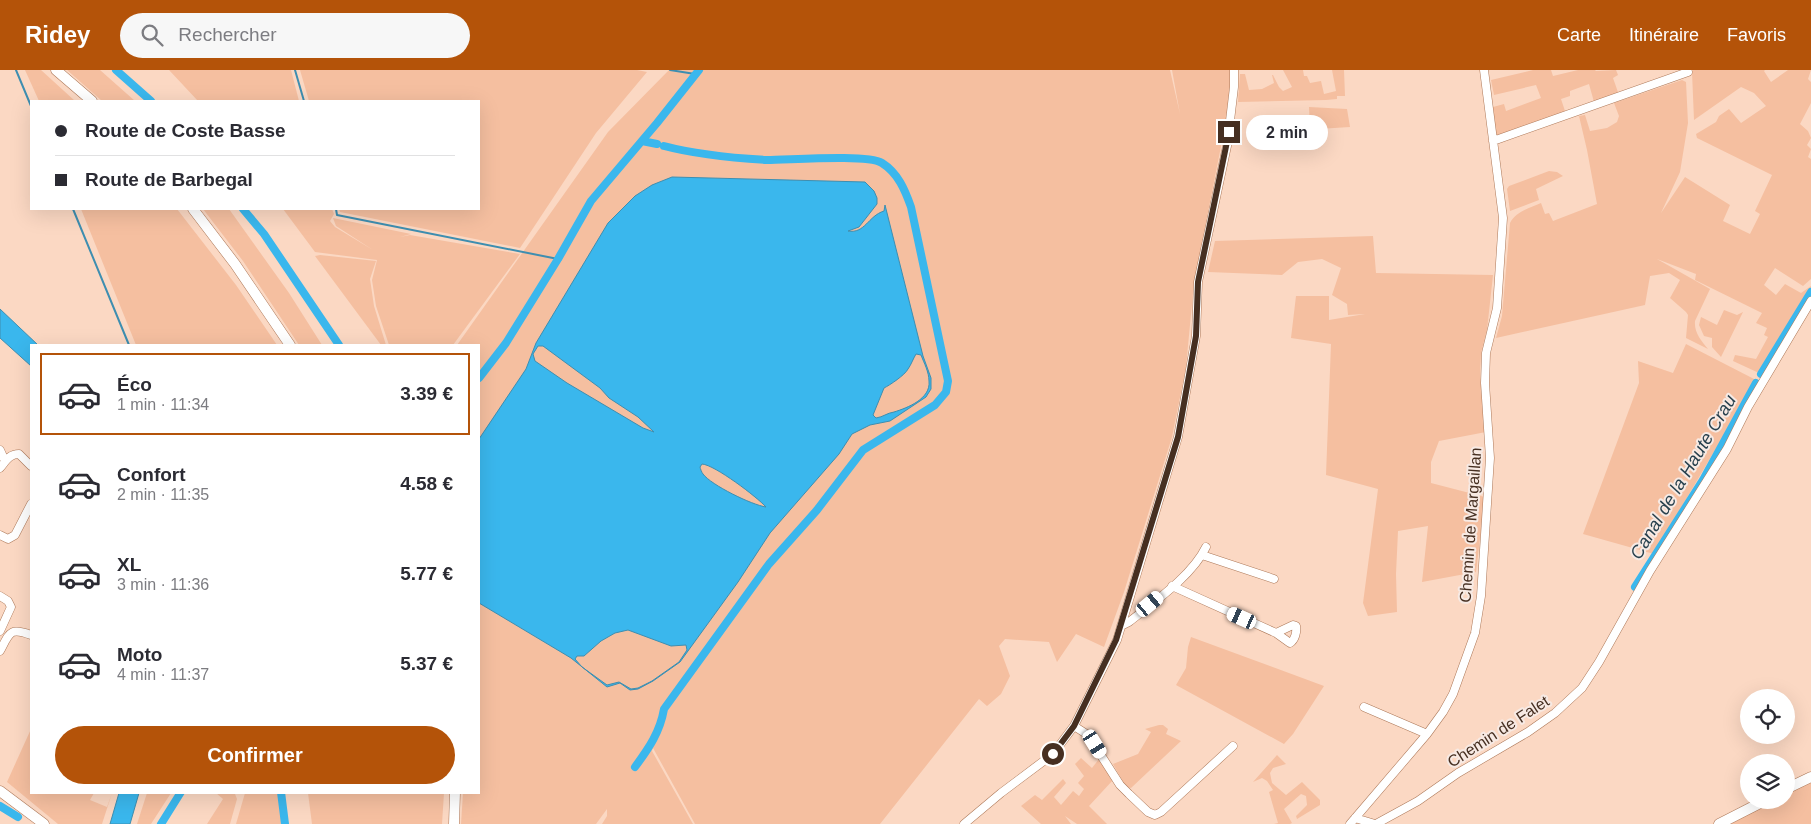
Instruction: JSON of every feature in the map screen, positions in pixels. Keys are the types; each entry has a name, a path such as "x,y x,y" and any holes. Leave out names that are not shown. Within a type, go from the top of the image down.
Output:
{"main road":[{"path":"56,70 91,100"},
{"path":"194,210 235,264 289,344"},
{"path":"1795,785 1811,777"},
{"path":"0,791 44,824"},
{"path":"454,824 455,794"},
{"path":"1720,824 1749,809"}],"street":[{"path":"964,824 1053,754 1074,726 1112,649 1121,626 1178,437 1196,336 1198,282 1227,146 1234,70"},
{"name":"Chemin de Margaillan","path":"1352,821 1427,734 1443,712 1458,681 1475,633 1481,596 1490,458 1485,383 1486,353 1497,308 1503,218 1500,180 1484,70"},
{"path":"1493,141 1688,72"},
{"name":"Chemin de Falet","path":"1375,824 1418,801 1458,773 1528,732 1555,713 1582,688 1599,662 1650,571 1727,449 1748,406 1811,301"},
{"path":"0,450 2,464"},
{"path":"2,464 13,454 19,454 30,465"},
{"path":"0,535 8,539 16,535 30,506"},
{"path":"1121,626 1129,622 1172,586 1191,568 1204,551 1274,579"},
{"path":"1172,586 1276,633"},
{"path":"0,596 8,600 11,607 0,630"},
{"path":"0,651 7,637 12,632 19,631 30,635"},
{"path":"1364,707 1427,734"},
{"path":"1074,726 1088,735 1120,785 1128,794 1154,815 1161,812 1233,746"},
{"path":"1352,821 1375,824"}],"shaded area":[{"path":"25,70 41,70 74,100 39,100"},
{"path":"67,70 100,70 134,100 101,100"},
{"path":"169,70 291,70 299,100 197,100"},
{"path":"300,70 637,70 647,72 596,133 520,248 340,212 339,210 480,210 480,100 309,100"},
{"path":"669,70 1170,70 1180,114 1172,70 1232,70 1226,121 1194,283 1186,367 1172,437 1124,592 1104,647 1076,634 1057,662 1049,642 1005,639 999,646 1010,676 1001,694 987,706 979,699 880,824 695,824 653,748 652,751 693,824 602,824 607,816 607,809 596,824 461,824 463,794 480,794 480,344 458,344 608,132"},
{"path":"1283,70 1303,70 1304,76 1307,76 1310,83 1321,81 1324,94 1336,91 1332,70 1344,70 1345,96 1337,96 1337,99 1326,100 1238,102 1240,74 1245,74 1249,90 1262,89 1274,83 1273,75 1283,91 1292,87"},
{"path":"1533,70 1551,70 1553,76 1578,70 1616,70 1618,75 1613,78 1619,95 1594,102 1589,84 1570,91 1570,96 1561,99 1566,114 1498,137 1496,135 1493,107 1504,104 1506,111 1541,98 1536,85 1494,95 1491,80"},
{"path":"1693,70 1765,70 1771,82 1788,70 1811,70 1808,79 1811,82 1811,103 1800,124 1808,131 1811,138 1807,145 1811,149 1808,157 1811,159 1811,279 1803,286 1775,268 1764,285 1776,295 1785,284 1801,293 1811,286 1811,290 1759,373 1733,361 1735,355 1756,359 1768,337 1764,335 1767,328 1756,323 1762,313 1695,280 1696,274 1657,259 1710,289 1695,321 1697,333 1708,349 1686,338 1688,315 1670,298 1680,280 1669,273 1650,276 1645,305 1496,338 1502,316 1510,223 1513,219 1524,210 1541,203 1545,214 1549,213 1553,221 1597,204 1579,116 1585,115 1590,131 1607,128 1617,122 1619,116 1614,103 1682,80 1686,82 1688,123 1680,172 1661,213 1685,177 1730,205 1723,221 1750,234 1760,214 1755,211 1772,175 1697,138 1696,134 1716,122 1719,116 1729,109 1741,123 1766,106 1754,93 1741,87 1694,120"},
{"path":"1309,107 1347,109 1350,127 1318,129 1317,138 1311,139 1302,129 1310,129"},
{"path":"1549,171 1557,172 1563,176 1536,189 1539,200 1510,211 1507,189 1509,186"},
{"path":"81,210 178,210 236,285 276,344 136,344"},
{"path":"204,210 230,210 289,293 321,344 298,344 243,261"},
{"path":"284,210 332,210 334,214 330,221 335,227 373,250 336,226 333,218 411,234 400,237 410,235 520,254 454,344 389,344 376,306 372,280 377,260 315,252"},
{"path":"1373,236 1376,273 1493,275 1487,330 1481,353 1480,377 1486,432 1439,441 1431,462 1431,483 1485,497 1476,572 1422,582 1428,526 1398,531 1397,612 1368,616 1363,603 1378,489 1326,475 1331,344 1291,338 1296,296 1329,296 1329,320 1365,314 1348,315 1347,304 1332,295 1341,268 1322,259 1298,262 1282,275 1208,272 1215,241"},
{"path":"315,256 376,261 370,279 374,306 386,344 380,344"},
{"path":"1724,310 1737,315 1743,312 1721,357 1712,347 1712,338 1704,336 1699,325 1701,317 1717,325"},
{"path":"1686,344 1756,380 1654,554 1583,534 1639,383 1638,361 1673,373"},
{"path":"1191,637 1324,686 1293,734 1284,744 1176,685 1186,668"},
{"path":"1163,725 1168,729 1166,734 1181,741 1131,788 1126,787 1113,764 1138,754 1151,732 1145,729"},
{"path":"30,731 30,794 93,794 90,800 107,807 112,794 102,824 58,824 7,782"},
{"path":"1277,755 1286,764 1273,768 1270,773 1272,783 1286,795 1302,782 1320,800 1320,805 1297,819 1296,816 1307,805 1306,796 1301,794 1284,809 1292,823 1290,824 1274,824 1278,823 1269,792 1273,790 1267,781 1262,778 1253,782"},
{"path":"1081,758 1092,768 1099,759 1113,780 1089,806 1107,824 1077,824 1065,816 1071,824 1041,824 1021,806 1035,795 1042,800 1063,779 1066,783 1054,797 1061,805 1073,791 1079,796 1084,789 1078,783 1084,776 1075,764"},
{"path":"1811,781 1811,824 1729,824 1758,809 1795,809 1795,789"},
{"path":"147,794 170,794 151,824 137,824"},
{"path":"217,794 235,794 237,799 230,824 207,824 223,799"},
{"path":"245,794 278,794 283,824 236,824"},
{"path":"308,794 444,794 442,824 312,824"}],"water":[{"path":"672,177 865,182 874,191 877,204 859,227 848,231 859,230 884,211 885,205 923,356 931,378 931,389 926,397 890,421 870,425 852,434 839,454 770,533 738,582 680,662 653,681 638,689 630,690 620,683 607,687 584,668 607,685 619,682 631,689 638,688 652,681 679,662 687,650 686,645 671,646 628,630 615,633 601,641 584,656 577,656 575,659 582,667 571,658 480,604 480,438 526,369 536,343 608,223 635,196 652,185","holes":["538,346 543,346 600,388 609,398 638,417 654,432 643,428 567,383 535,361 533,354","916,354 921,355 927,371 929,387 926,393 917,402 876,418 873,415 884,388 904,374","702,464 726,475 766,507 751,503 714,484 703,473 700,467"]},
{"path":"0,309 37,344 30,344 30,365 0,338"},
{"path":"119,794 139,794 130,824 110,824"}],"waterway":[{"path":"16,70 30,104"},
{"path":"116,70 150,100"},
{"path":"295,70 304,100"},
{"path":"670,70 695,74"},
{"path":"480,377 506,343 591,201 699,70"},
{"path":"642,141 657,144"},
{"path":"635,767 653,740 660,725 664,709 769,564 817,510 863,450 935,405 946,392 948,381 911,207 900,182 888,167 874,160 828,158 767,160 703,154 664,146"},
{"path":"73,210 129,344"},
{"path":"244,210 264,234 338,344"},
{"path":"336,210 337,215 558,259"},
{"name":"Canal de la Haute Crau","path":"1761,374 1811,292"},
{"name":"Canal de la Haute Crau","path":"1635,587 1703,480 1756,383"},
{"path":"161,824 180,794"},
{"path":"281,794 285,824"},
{"path":"0,806 18,817"}],"route":[{"path":"1053,754 1074,726 1116,640 1178,437 1196,336 1198,282 1229,132"}]}
